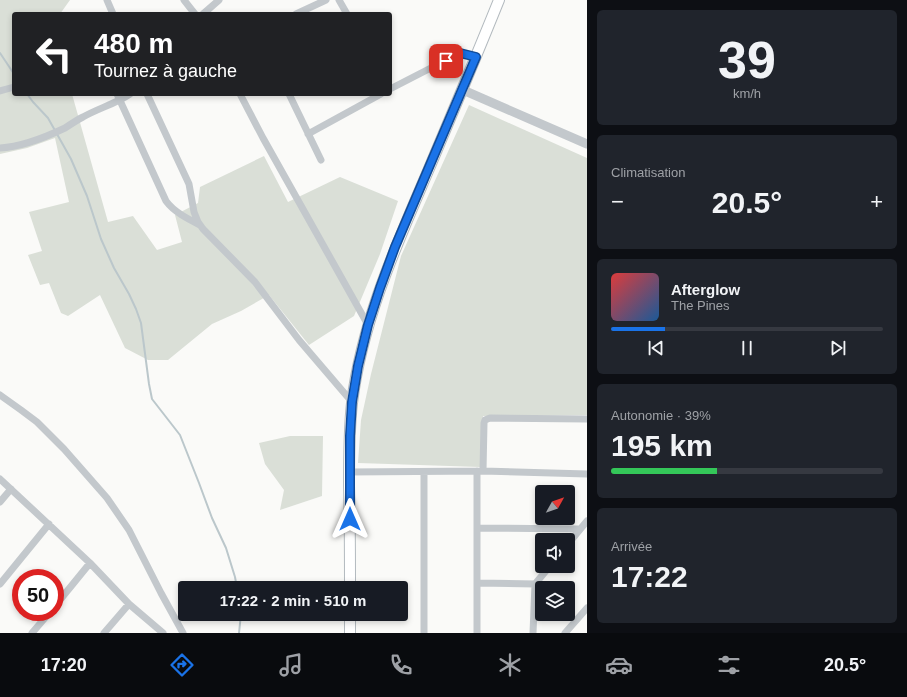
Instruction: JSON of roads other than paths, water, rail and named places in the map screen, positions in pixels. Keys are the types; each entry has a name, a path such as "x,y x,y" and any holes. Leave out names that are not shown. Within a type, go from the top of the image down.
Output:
{"main road":[{"path":"350,581 349,472 352,402 358,366 368,325 395,247 500,0"},
{"path":"350,621 350,633"}],"street":[{"path":"108,0 112,12"},
{"path":"184,0 193,12"},
{"path":"205,12 219,0"},
{"path":"300,12 326,0"},
{"path":"339,0 346,12"},
{"path":"392,88 460,53 476,57"},
{"path":"0,91 12,88"},
{"path":"463,90 587,144"},
{"path":"148,96 189,184 194,212 201,226 255,282 299,340 352,402"},
{"path":"241,96 368,325"},
{"path":"290,96 321,160"},
{"path":"308,134 377,96"},
{"path":"0,148 37,140 65,128 83,116 119,97 166,201 176,211 201,226"},
{"path":"0,395 37,422 64,449 107,498 129,530 182,633"},
{"path":"476,633 477,528 480,471 485,420 490,418 587,419"},
{"path":"349,472 480,471 587,474"},
{"path":"424,472 424,633"},
{"path":"0,479 90,563 129,604 163,633"},
{"path":"0,502 11,489"},
{"path":"575,535 587,521"},
{"path":"0,584 48,524"},
{"path":"477,528 580,528"},
{"path":"64,595 90,563"},
{"path":"538,581 544,573"},
{"path":"477,583 535,584 533,633"},
{"path":"104,633 129,604"},
{"path":"565,633 587,608"},
{"path":"32,633 42,621"}],"waterway":[{"path":"0,53 12,71"},
{"path":"28,96 48,118 71,159 87,196 101,239 114,268 136,309 141,323 152,399 180,435 212,518 226,548 236,581"},
{"path":"239,633 240,621"}]}
